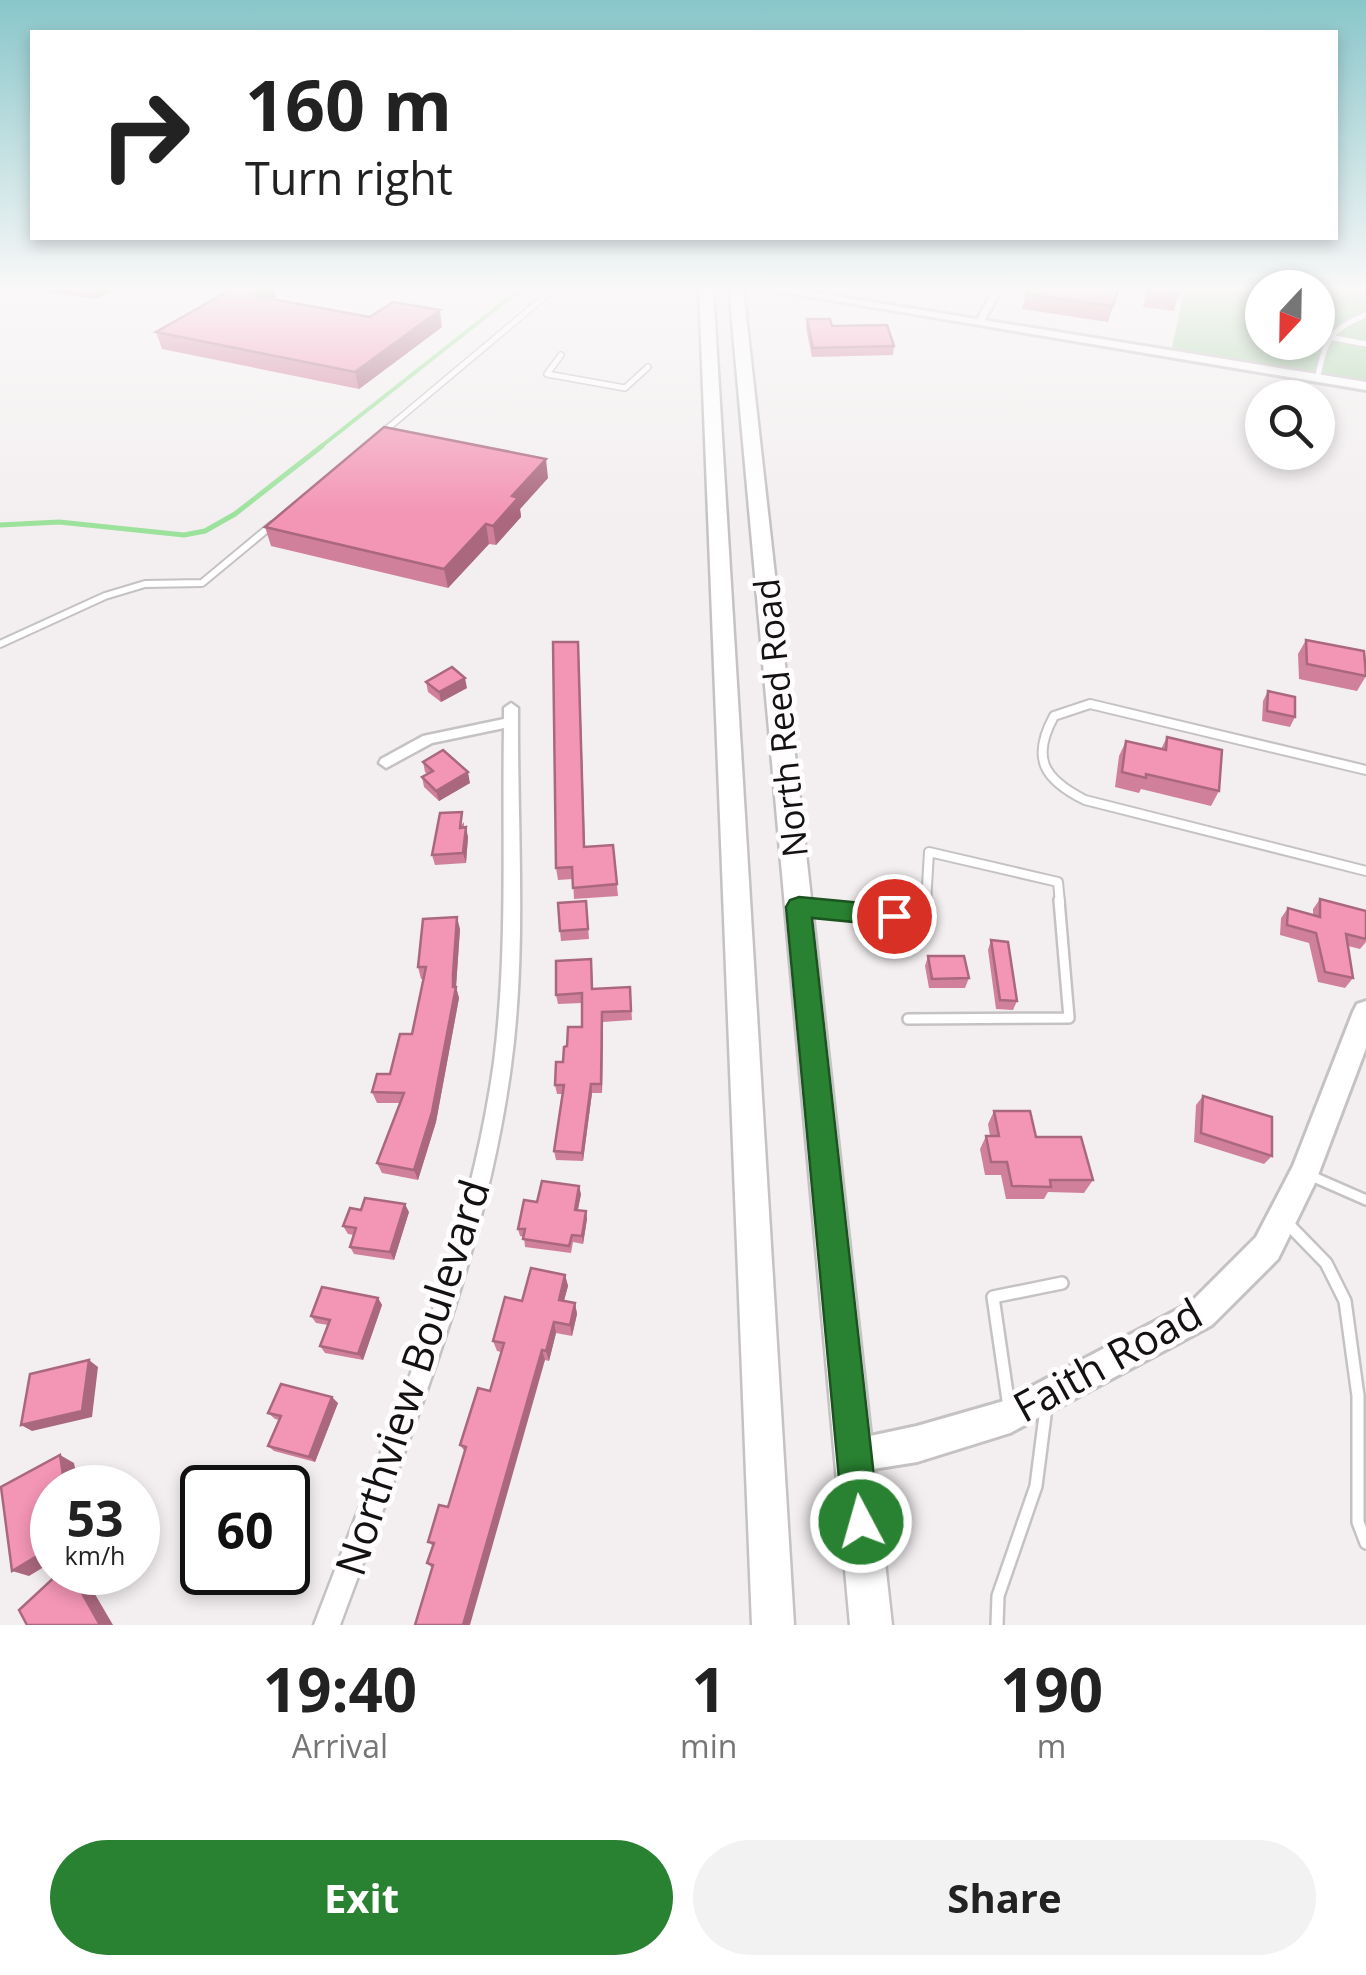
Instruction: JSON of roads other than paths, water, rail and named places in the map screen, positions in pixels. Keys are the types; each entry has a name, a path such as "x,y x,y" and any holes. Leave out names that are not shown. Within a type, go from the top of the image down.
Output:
{"main road":[{"name":"North Reed Road","path":"710,364 773,1625"},
{"name":"North Reed Road","path":"744,364 871,1625"}],"street":[{"path":"1231,364 1366,386"},
{"name":"Northview Boulevard","path":"327,1625 454,1276 495,1113 508,1020 511,715 428,739 386,762"},
{"name":"Faith Road","path":"854,1454 917,1444 1010,1416 1201,1314 1266,1248 1305,1173 1366,1012"}],"lane":[{"path":"378,436 464,364"},
{"path":"552,364 547,374 617,389 626,388 648,367"},
{"path":"1318,379 1322,364"},
{"path":"0,644 105,596 145,584 202,583 286,514"},
{"path":"1366,770 1090,704 1054,716 1040,741 1049,775 1063,790 1085,800 1366,872"},
{"path":"799,907 925,919 929,852 1058,882 1068,1018 908,1019"},
{"path":"1305,1173 1366,1200"},
{"path":"1282,1218 1333,1272 1347,1303 1354,1367 1358,1522 1366,1544"},
{"path":"1010,1416 993,1298 1062,1283"},
{"path":"998,1625 998,1596 1036,1486 1048,1398"}],"waterway":[{"path":"319,448 426,364"},
{"path":"0,525 59,522 184,535 205,531 235,514 322,446"}]}
